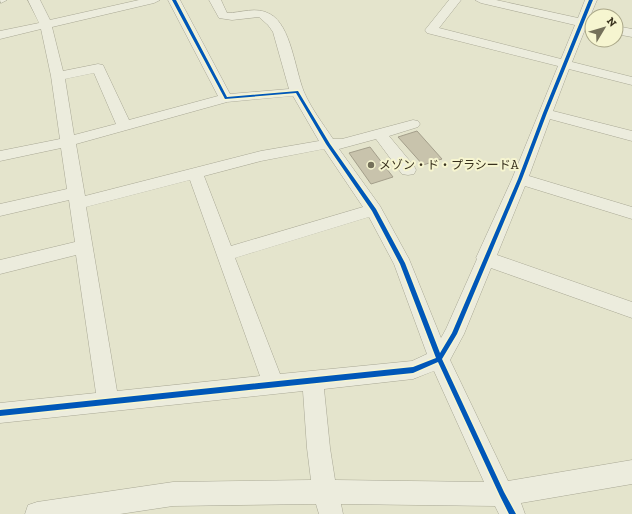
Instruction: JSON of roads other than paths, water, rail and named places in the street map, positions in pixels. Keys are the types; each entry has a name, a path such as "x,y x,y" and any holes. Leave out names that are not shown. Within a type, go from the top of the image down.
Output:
{"street":[{"path":"34,0 46,24 58,76 108,402"},
{"path":"0,35 154,0"},
{"path":"174,0 226,98"},
{"path":"215,0 223,16 232,17 255,13 262,14 274,24 279,32 297,92 328,144 374,210 403,264 439,359 508,504"},
{"path":"455,0 431,30 632,81"},
{"path":"481,0 545,10 584,23"},
{"path":"0,413 413,370 439,359 454,334 485,258 520,179 544,113 565,64 584,29"},
{"path":"58,76 98,68 124,126"},
{"path":"0,156 67,142 226,98 297,92"},
{"path":"544,113 632,136"},
{"path":"0,210 76,199 195,173 261,156 328,144 342,144 413,124"},
{"path":"379,133 408,170"},
{"path":"195,173 273,384"},
{"path":"520,179 632,213"},
{"path":"226,254 374,210"},
{"path":"0,267 84,246"},
{"path":"485,258 632,310"},
{"path":"313,381 316,433 328,503"},
{"path":"37,514 137,506 173,494 328,503 508,504 632,472"}],"place":[{"name":"メゾン・ド・プラシードA","path":"371,165"}]}
